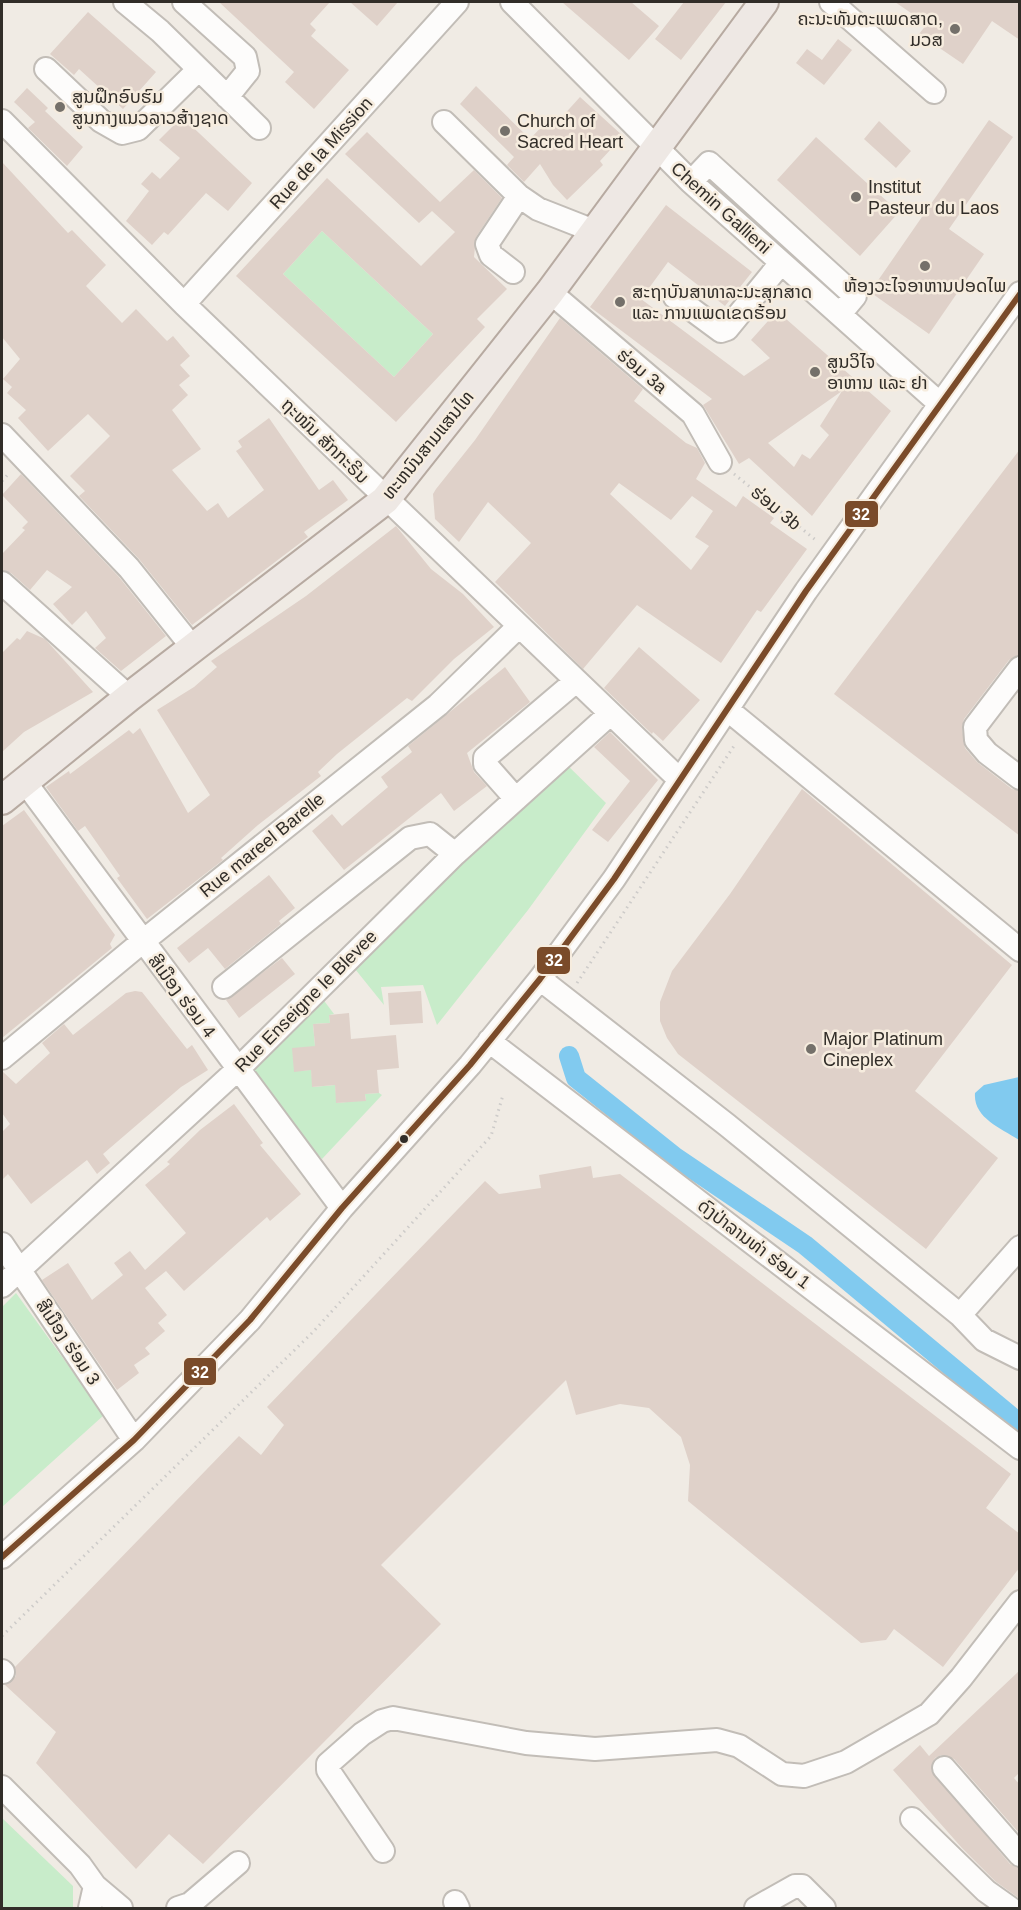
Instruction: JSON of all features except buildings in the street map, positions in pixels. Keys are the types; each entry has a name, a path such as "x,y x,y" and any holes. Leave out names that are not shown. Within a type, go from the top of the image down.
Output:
{"main road":[{"name":"ທະຫນົນສາມແສນໄທ","path":"2,800 129,697 385,500 550,292 764,2"}],"street":[{"path":"125,2 160,31 259,129"},
{"path":"184,2 245,57 248,71 227,97"},
{"name":"Rue de la Mission","path":"184,304 457,2"},
{"name":"Chemin Gallieni","path":"512,2 691,182 939,403"},
{"path":"831,2 933,92"},
{"path":"45,69 101,121 122,133 138,129 198,70"},
{"name":"ຖະໜົນ ສັກກະຣິນ","path":"2,122 385,500 679,779"},
{"path":"444,122 519,196 538,210 594,231"},
{"path":"691,182 709,163 855,296 840,314"},
{"path":"513,272 491,255 487,244 519,196"},
{"path":"675,297 721,331 727,329 781,263"},
{"name":"ຮ່ອມ 3a","path":"550,292 693,414 720,462"},
{"path":"2,1557 134,1440 250,1320 342,1208 489,1041 540,979 614,879 679,779 833,554 1020,293"},
{"path":"2,435 129,568 193,648"},
{"path":"2,583 129,697"},
{"name":"Rue mareel Barelle","path":"2,1058 142,942 438,705 518,627"},
{"path":"1020,668 975,727 976,740 987,753 1020,778"},
{"path":"516,799 485,764 485,758 576,681"},
{"path":"728,710 1020,950"},
{"name":"Rue Enseigne le Blevee","path":"2,1286 237,1070 455,854 610,714"},
{"name":"ສີເມືອງ ຮ່ອມ 4","path":"25,782 237,1070 342,1208"},
{"path":"224,987 410,838 430,834 455,854"},
{"path":"540,979 727,1125 960,1315 984,1340 1020,1358"},
{"name":"ດົງປ່າລານທ່າ ຮ່ອມ 1","path":"489,1041 1020,1448"},
{"name":"ສີເມືອງ ຮ່ອມ 3","path":"2,1244 134,1440"},
{"path":"960,1315 1020,1247"},
{"path":"383,1851 328,1770 328,1764 382,1721 404,1719 526,1743 595,1749 717,1740 740,1746 782,1774 804,1776 846,1762 928,1714 961,1678 1020,1602"},
{"path":"944,1768 1020,1855"},
{"path":"2,1787 80,1865 95,1886 121,1908"},
{"path":"912,1819 986,1891 1010,1908"},
{"path":"178,1908 190,1904 238,1863"},
{"path":"90,1908 95,1886"},
{"path":"756,1908 795,1886 802,1886 824,1908"}],"path":[{"name":"ຮ່ອມ 3b","path":"720,462 833,554"},
{"path":"566,999 748,726"},
{"path":"2,1636 313,1332 491,1136 503,1095"}],"green space":[{"path":"322,231 433,334 394,377 283,274"},
{"path":"563,761 606,803 528,910 437,1025 423,985 381,987 384,1005 355,969"},
{"path":"319,994 334,1014 329,1015 330,1023 313,1024 315,1046 294,1071 311,1070 313,1087 335,1085 337,1103 366,1100 365,1094 379,1093 382,1095 322,1159 246,1072"},
{"path":"16,1293 104,1415 2,1507 2,1307"},
{"path":"2,1818 73,1886 73,1908 2,1908"}],"water":[{"path":"1019,1077 1019,1140 983,1116 978,1109 975,1093 984,1085"}],"waterway":[{"path":"569,1056 576,1078 675,1157 805,1245 1020,1424"}],"transit line":[{"name":"32","path":"2,1557 134,1440 250,1320 342,1208 470,1065 540,979 614,879 806,591 1020,294"}],"place":[{"name":"ຄະນະທັນຕະແພດສາດ, ມວສ","path":"955,29"},
{"name":"ສູນຝຶກອົບຮົມ ສູນກາງແນວລາວສ້າງຊາດ","path":"60,107"},
{"name":"Church of Sacred Heart","path":"505,131"},
{"name":"Institut Pasteur du Laos","path":"856,197"},
{"name":"ຫ້ອງວະໄຈອາຫານປອດໄພ","path":"925,266"},
{"name":"ສະຖາບັນສາທາລະນະສຸກສາດ ແລະ ການແພດເຂດຮ້ອນ","path":"620,302"},
{"name":"ສູນວິໄຈ ອາຫານ ແລະ ຢາ","path":"815,372"},
{"name":"Major Platinum Cineplex","path":"811,1049"}]}
